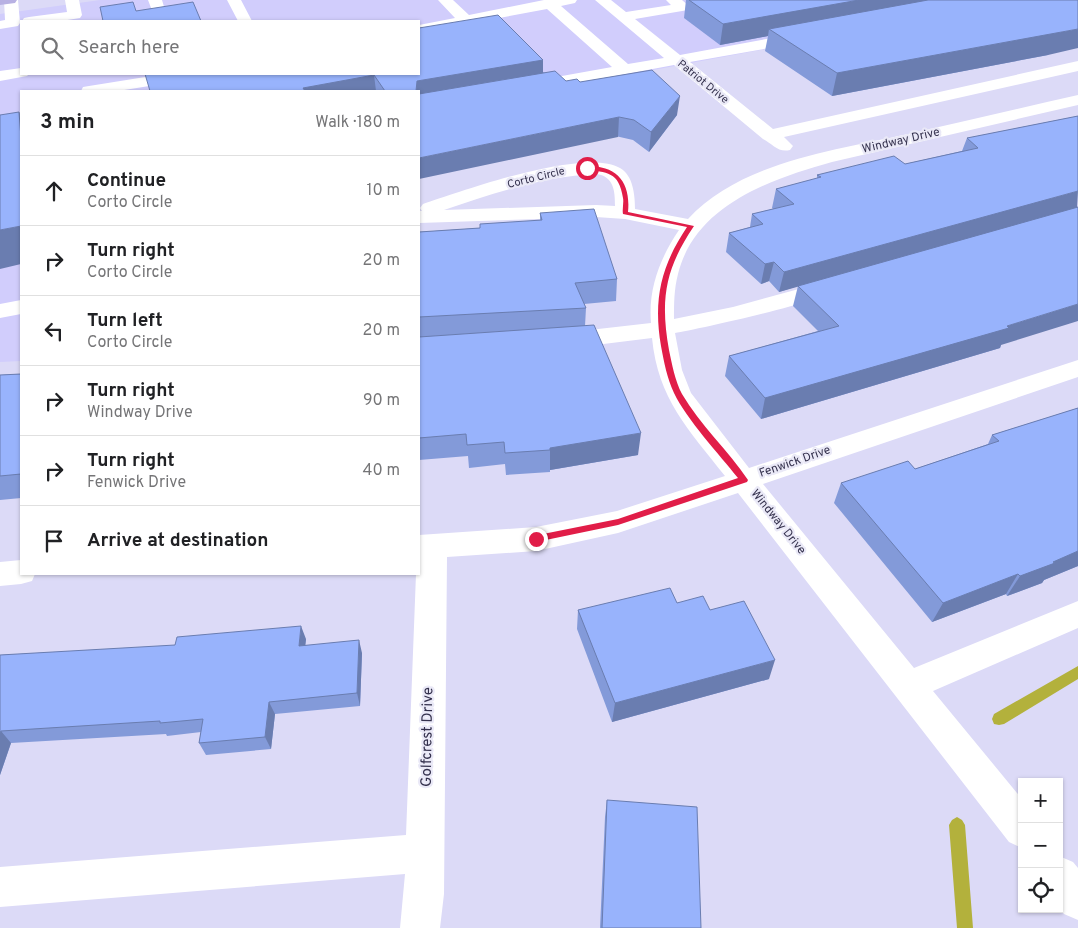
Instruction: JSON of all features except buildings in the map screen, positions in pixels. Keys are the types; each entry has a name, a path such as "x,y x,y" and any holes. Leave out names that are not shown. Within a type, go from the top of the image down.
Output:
{"main road":[{"path":"0,1 10,0"}],"street":[{"path":"10,0 11,24"},
{"path":"46,20 78,18 72,0"},
{"path":"235,0 245,20"},
{"path":"445,0 466,20"},
{"path":"420,29 570,0"},
{"name":"Patriot Drive","path":"602,0 805,164"},
{"path":"550,3 625,70"},
{"path":"623,17 678,3 699,4"},
{"path":"141,13 156,5 175,8"},
{"path":"517,89 822,33"},
{"path":"769,135 1078,66"},
{"path":"83,75 89,90"},
{"path":"103,90 130,88 188,75"},
{"path":"0,76 29,76"},
{"name":"Windway Drive","path":"1018,824 702,428 678,394 668,366 662,328 662,293 667,271 678,246 691,226 709,210 744,186 805,164 1067,107"},
{"name":"Corto Circle","path":"420,212 472,194 569,170 587,168 612,172 620,179 626,199 625,213"},
{"path":"420,217 596,211 625,213 691,226"},
{"path":"545,342 594,339 662,328 790,300 856,280"},
{"path":"0,311 20,307"},
{"name":"Fenwick Drive","path":"425,547 536,539 618,522 1078,368"},
{"name":"Golfcrest Drive","path":"420,928 424,894 425,853 425,547"},
{"path":"0,574 20,572"},
{"path":"909,685 1078,614"},
{"path":"0,887 425,853"},
{"path":"1063,881 1078,900"}],"shaded area":[{"path":"100,0 1027,0 420,114 420,90 20,90 20,361 0,362 0,14"}],"waterway":[{"path":"999,719 1078,672"},
{"path":"957,825 965,928"}],"route":[{"path":"536,539 618,522 744,480 702,428 678,394 668,366 661,322 662,293 667,271 678,246 691,226 625,213 626,199 620,179 612,172 587,168"}]}
